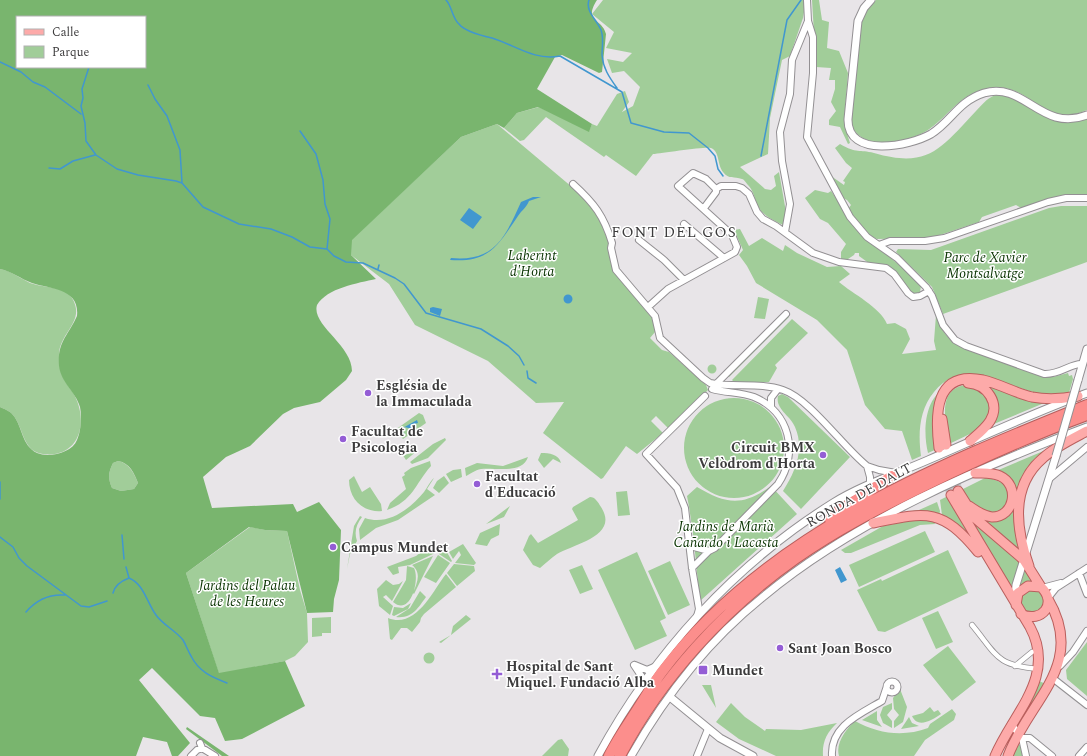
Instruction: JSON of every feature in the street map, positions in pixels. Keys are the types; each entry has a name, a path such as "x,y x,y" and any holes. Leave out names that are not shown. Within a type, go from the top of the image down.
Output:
{"highway":[{"name":"RONDA DE DALT","path":"609,756 661,673 690,639 723,606 782,557 837,520 889,492 965,456 1052,418 1087,405"},
{"name":"RONDA DE DALT","path":"620,756 642,718 679,668 732,611 790,563 845,527 883,506 962,467 1087,415"},
{"path":"782,557 815,528 894,474"}],"main road":[{"path":"970,441 990,421 994,408 992,399 986,390 977,385 967,383 953,389 944,403 942,447 936,425 937,407 946,389 958,381 969,379 984,380 1024,395 1042,399 1078,396"},
{"path":"1008,756 1055,680 1062,654 1062,632 1055,610 1026,560 1020,536 1018,515 1021,494 1026,480 1033,468 1045,456 1087,431"},
{"path":"975,473 995,474 1007,480 1012,491 1012,503 1009,508 1002,514 991,517 979,513 954,493 990,564 1016,604 1035,639 1038,654 1038,669 1032,690 1011,724 996,756"},
{"path":"964,502 984,527 1026,560"},
{"path":"873,523 914,515 939,519 960,531 990,564"},
{"path":"1016,604 1016,597 1023,588 1031,585 1042,588"},
{"path":"1021,614 1032,618 1040,615 1046,609 1048,598"}],"street":[{"path":"808,0 808,21 813,37 813,74 807,137 828,174 841,203 850,217 867,237 887,251 929,291 945,328 952,338 962,344 1044,374 1058,373 1071,367 1081,368"},
{"path":"872,0 864,8 858,21 848,119 852,134 861,142 878,146 922,138 938,129 968,101 985,93 996,91 1012,94 1040,111 1054,117 1069,119 1087,115"},
{"path":"785,232 790,204 783,167 780,132 790,94 792,60 808,21"},
{"path":"648,307 668,289 735,252 737,246 732,235 678,186 693,173 706,179 716,189"},
{"path":"573,184 589,199 601,214 612,244 611,248 616,270 655,316 660,338 714,387 745,394 770,406 787,432 790,452 786,468 778,484 715,548 709,551 692,568"},
{"path":"704,208 716,192 716,189 721,186 736,186 742,188 750,196 760,215 813,252 828,259 846,264 886,268 894,274 908,293 913,297 920,296 929,291"},
{"path":"879,245 890,241 931,241 951,236 1057,200 1087,198"},
{"path":"684,224 724,258"},
{"path":"640,240 664,260 684,280"},
{"path":"887,251 894,245 906,242"},
{"path":"714,387 786,314"},
{"path":"1016,604 1015,588 1026,560 1087,349"},
{"path":"714,387 778,389 792,394 866,464 879,470 894,474"},
{"path":"770,406 771,398 778,389"},
{"path":"598,756 639,687 654,667 698,616 723,591 778,542 834,503 870,484 1087,393"},
{"path":"698,616 699,608 684,508 677,488 646,454 705,396"},
{"path":"631,756 670,697 721,636 762,596 826,551 873,523 975,473 1026,450 1087,426"},
{"path":"1049,479 1087,447"},
{"path":"866,464 870,484"},
{"path":"689,540 694,547 709,551"},
{"path":"1048,598 1064,582 1087,568"},
{"path":"1079,573 1087,594"},
{"path":"1042,588 1064,582"},
{"path":"972,625 996,656 1014,666 1038,669"},
{"path":"1060,666 1073,652 1087,631"},
{"path":"1014,666 1032,652"},
{"path":"639,687 642,678 634,665 647,670 654,667"},
{"path":"1055,680 1087,705"},
{"path":"832,756 833,742 843,726 882,701 895,691 897,687 895,682 890,682 887,686 882,701"},
{"path":"670,697 708,729 741,751 753,756"},
{"path":"1011,724 1021,736 1026,756"},
{"path":"697,756 708,729"},
{"path":"1021,736 1030,738 1052,756"},
{"path":"191,756 201,745 216,756"},
{"path":"1079,756 1087,747"}],"green space":[{"path":"0,0 597,0 593,7 593,16 604,29 606,34 602,72 599,73 562,55 555,57 537,89 592,124 589,132 538,107 517,113 504,128 497,124 461,137 352,240 351,255 376,279 335,290 322,299 317,305 317,313 320,320 346,353 350,362 352,371 346,380 320,402 294,408 283,414 250,446 226,457 203,477 212,508 293,504 297,512 319,502 341,530 339,580 334,599 333,612 307,613 287,531 265,530 249,527 186,573 219,673 285,661 305,706 242,739 225,741 215,718 200,716 152,668 139,680 190,743 178,756 172,756 167,742 143,737 136,756 0,756 0,407 9,411 13,415 25,441 32,450 37,453 48,455 54,455 65,451 74,444 78,437 81,419 81,411 78,402 65,382 59,366 61,345 77,316 77,307 74,300 62,291 32,283 8,271 0,269","holes":["118,461 129,466 138,483 134,489 121,491 112,488 109,478 110,470 113,463"]},
{"path":"603,0 806,0 803,18 790,56 782,60 770,118 768,154 740,167 765,189 771,190 776,186 774,176 779,172 786,212 783,225 774,221 761,210 751,189 744,180 730,177 723,172 716,152 711,148 653,154 636,176 606,155 604,157 546,117 524,140 520,141 504,128 517,113 539,107 589,131 592,124 597,126 617,94 625,91 629,102 622,112 633,106 640,87 624,71 612,73 607,59 623,62 632,53 606,48 614,32 592,14"},
{"path":"812,0 819,0 822,20 829,22 827,48 839,51 848,73 844,124 850,143 848,144 840,127 829,125 829,120 836,111 831,102 835,89 835,80 829,80 831,68 816,67"},
{"path":"876,0 1087,0 1087,110 1074,114 1063,115 1053,113 1019,93 1005,88 992,88 969,95 934,126 909,139 885,143 864,139 856,132 851,123 860,26 863,14"},
{"path":"1000,94 1017,99 1044,116 1054,120 1087,117 1087,194 1058,196 1021,208 1016,205 982,217 979,222 937,236 924,238 877,239 868,234 848,209 851,205 847,200 839,196 831,176 844,185 845,182 843,181 852,168 846,163 835,148 840,144 854,150 893,157 908,158 921,156 932,152 943,145 986,100 992,96"},
{"name":"Laberint d'Horta","path":"497,124 591,203 609,238 614,270 653,316 655,332 650,338 662,350 669,352 706,385 708,390 669,429 656,416 651,421 663,433 637,454 626,446 601,479 543,433 564,402 536,403 488,361 415,325 389,284 351,255 351,240 461,137"},
{"path":"815,190 828,193 831,191 843,210 861,230 921,285 920,293 913,294 897,274 870,264 859,256 859,253 855,253 845,261 841,261 841,252 846,244 828,223 820,219 805,198"},
{"name":"Parc de Xavier Montsalvatge","path":"1061,206 1087,206 1087,262 943,314 932,287 896,252 898,249 931,250 1049,208"},
{"path":"740,229 749,246 762,238 783,251 785,245 797,253 827,267 841,266 850,274 839,282 879,312 887,324 895,323 906,329 910,339 902,354 936,350 934,341 936,315 940,326 949,338 963,348 1040,376 1053,377 1068,373 1069,376 1072,375 1073,379 1069,393 1054,394 1029,391 980,375 968,374 956,376 945,382 934,392 925,406 920,431 921,456 912,460 902,431 885,429 865,405 847,350 817,320 756,283 739,255 743,250 734,230"},
{"path":"0,269 12,273 35,285 64,291 69,294 76,306 74,320 60,346 59,364 64,378 77,400 81,417 81,426 75,442 62,452 43,454 36,452 27,444 17,420 13,415 9,411 0,407"},
{"path":"758,297 769,299 765,319 754,318"},
{"path":"787,315 789,317 729,377 728,376"},
{"path":"792,319 808,333 775,365 777,368 769,382 734,382 732,380"},
{"path":"712,364 717,369 712,374 707,369"},
{"path":"966,380 987,383 1049,401 989,426 995,412 994,400 989,391 979,384 968,382 957,384 947,392 941,406 940,421 942,447 939,416 942,398 947,390 955,384"},
{"path":"971,385 989,397 991,418 972,433 949,444 945,415 945,406 948,397 952,391 960,386"},
{"path":"944,389 937,449 928,453 926,445 926,427 929,409 937,394"},
{"name":"Circuit BMX Velòdrom d'Horta","path":"782,394 788,397 850,457 801,509 783,491 795,468 799,452 799,444 798,436 793,423 779,405 778,396"},
{"path":"734,398 753,402 770,412 780,429 784,448 780,467 770,484 753,494 734,498 715,494 698,484 688,467 684,448 688,429 698,412 715,402"},
{"path":"419,413 423,415 426,423 403,439 395,430"},
{"path":"445,438 446,440 428,458 412,464 410,462 433,444"},
{"path":"397,446 405,455 418,450 406,460"},
{"path":"1053,447 1026,477 1020,549 1017,549 975,512 990,518 1014,500 996,471"},
{"path":"541,453 556,456 561,463 553,459 544,468 538,460"},
{"path":"528,457 525,463 514,468 481,469 466,476 465,468 477,463 503,466"},
{"path":"118,461 128,466 133,472 138,483 134,489 121,491 112,488 109,473 113,463"},
{"path":"430,461 431,466 408,497 403,502 387,510 390,503 406,489 402,477 405,475 404,473 411,468"},
{"path":"461,469 462,477 451,482 446,474 453,470"},
{"path":"354,476 362,492 370,487 381,504 382,511 369,510 354,499 351,493 349,480"},
{"path":"444,476 449,483 439,493 433,488 437,481"},
{"path":"987,477 1008,485 1008,506 993,514 973,506 961,490"},
{"path":"434,478 427,489 435,495 398,520 376,528 360,540 359,529 365,518 382,520 390,518 405,510 424,492"},
{"name":"Jardins de Marià Cañardo i Lacasta","path":"771,486 797,514 700,601 687,496 697,487 717,497 734,501 742,500 761,493"},
{"path":"627,491 630,515 618,516 616,492"},
{"path":"956,493 1021,561 1015,582 1013,582 1010,590"},
{"path":"948,496 973,541 942,515 940,500"},
{"path":"590,497 598,502 605,517 604,525 600,532 592,538 557,554 540,568 533,565 523,550 529,536 531,534 538,543 578,520 572,509 573,507"},
{"path":"937,502 940,511 939,517 906,512 919,510"},
{"path":"510,506 504,517 486,524"},
{"path":"360,516 362,517 357,526 357,541 350,554 347,569 354,526"},
{"path":"921,519 934,522 935,524 920,525 851,553 845,553 841,550 883,526"},
{"path":"500,524 499,535 491,539 487,546 475,544 480,533"},
{"name":"Jardins del Palau de les Heures","path":"250,527 265,530 287,531 300,590 307,613 308,642 295,656 285,661 219,674 186,573"},
{"path":"925,531 935,552 859,587 849,565"},
{"path":"463,544 476,563 474,565 455,563 461,555 459,551 453,559 449,552"},
{"path":"429,546 436,551 433,554 410,565 398,567 399,573 393,575 387,567 416,556"},
{"path":"445,549 452,561 451,562 439,554 438,551"},
{"path":"948,550 968,593 885,632 878,631 857,590 881,579 882,581"},
{"path":"637,552 666,618 660,621 667,636 635,650 598,570"},
{"path":"438,555 450,563 436,583 424,577"},
{"path":"433,556 414,594 418,575 417,571 412,565"},
{"path":"670,561 690,605 668,615 648,571"},
{"path":"454,564 474,566 475,571 457,586 447,573"},
{"path":"582,565 593,589 580,594 569,570"},
{"path":"407,566 414,568 416,573 415,588 409,601 405,605 399,605 393,602 406,580"},
{"path":"1027,569 1036,583 1020,587 1024,571"},
{"path":"446,574 456,587 424,614 412,632 407,628 401,628 392,640 390,639 388,618 398,620 415,614 429,599"},
{"path":"386,580 393,585 399,584 403,581 392,601 386,595 383,597 393,606 390,615 379,606 377,589"},
{"path":"1038,590 1043,595 1044,606 1035,614 1026,613 1019,601 1025,591"},
{"path":"420,591 426,597 417,609 406,616 396,617 410,608"},
{"path":"411,603 408,609 394,616 392,615 394,607 403,608"},
{"path":"938,611 953,642 936,649 922,618"},
{"path":"466,615 471,619 451,635 453,626"},
{"path":"331,617 331,633 322,633 322,636 312,637 312,618"},
{"path":"451,635 441,643 439,642"},
{"path":"1087,642 1087,696 1067,679 1066,670"},
{"path":"948,646 976,682 952,701 923,665"},
{"path":"427,653 431,653 433,654 433,662 427,663 424,660 424,656"},
{"path":"1039,681 1048,685 1020,724 1018,721 1035,693"},
{"path":"702,685 711,685 716,708"},
{"path":"900,689 907,707 903,722 894,728 894,721 899,715 894,709 893,698"},
{"path":"731,703 745,717 765,731 766,729 801,730 837,723 830,730 826,738 823,746 823,756 776,756 739,739 716,722"},
{"path":"892,703 892,709 887,715 892,721 892,728 883,723 880,715 883,707"},
{"path":"930,707 934,712 938,710 941,714 929,721 921,723 915,720 912,716 923,713"},
{"path":"952,709 956,714 954,720 925,740 914,756 839,756 838,751 842,736 855,721 873,729 891,733 910,733 928,728 930,724"},
{"path":"877,711 877,720 882,727 862,720"},
{"path":"909,717 912,723 919,726 901,729"},
{"path":"187,727 229,756 222,756 186,729"},
{"path":"562,739 569,749 568,756 542,756 558,740"},
{"path":"1021,745 1024,756 1011,756 1015,746"}],"water":[{"path":"533,197 541,197 529,201 505,236 492,250 475,258 450,260 451,258 478,256 496,245 510,226 521,202"},
{"path":"469,208 482,217 473,229 460,220"},
{"path":"568,294 573,299 568,304 563,299"},
{"path":"433,307 442,309 440,316 430,312 430,308"},
{"path":"417,420 418,423 414,424 412,429 405,427 403,432 405,434 402,433 401,429"},
{"path":"840,567 847,580 841,583 835,570"}],"waterway":[{"path":"446,0 450,5 453,15 465,29 500,41 525,52 542,56 560,56 622,92 631,123 664,132 689,133 708,148 715,156 718,169 723,176"},
{"path":"589,0 588,4 590,12 602,33 602,55 605,68 617,88"},
{"path":"761,156 787,20 801,0"},
{"path":"0,62 21,72 33,82 45,87 81,114"},
{"path":"89,68 82,89 83,98 81,106 85,123 86,141 96,155 117,169 138,175 182,183 203,207 239,224 271,229 292,237 310,247 327,249 334,256 346,262 363,263 395,278 404,284 426,313 481,329 508,346 519,356 524,365"},
{"path":"148,85 155,99 167,116 180,150 182,183"},
{"path":"300,131 316,154 323,180 325,204 330,219 327,249"},
{"path":"49,168 60,169 73,161 95,155"},
{"path":"378,269 379,265"},
{"path":"527,371 528,378 536,383"},
{"path":"0,482 0,499"},
{"path":"122,535 124,559"},
{"path":"0,537 13,547 19,558 27,566 81,606 89,607 107,601"},
{"path":"126,567 129,578"},
{"path":"113,593 123,580 129,578 134,581 142,589 159,619 183,640 194,662 211,676 227,683"},
{"path":"26,612 39,601 49,597 65,595"}],"tunnel":[{"path":"946,445 958,491"},
{"path":"939,448 951,495"}],"place":[{"name":"Església de la Immaculada","path":"368,393"},
{"name":"Facultat de Psicologia","path":"343,439"},
{"name":"Circuit BMX Velòdrom d'Horta","path":"823,455"},
{"name":"Facultat d'Educació","path":"477,484"},
{"name":"Campus Mundet","path":"333,547"},
{"name":"Sant Joan Bosco","path":"780,648"},
{"name":"Mundet","path":"703,670"},
{"name":"Hospital de Sant Miquel. Fundació Alba","path":"497,674"}],"district":[{"name":"FONT DEL GOS","path":"674,232"}]}
